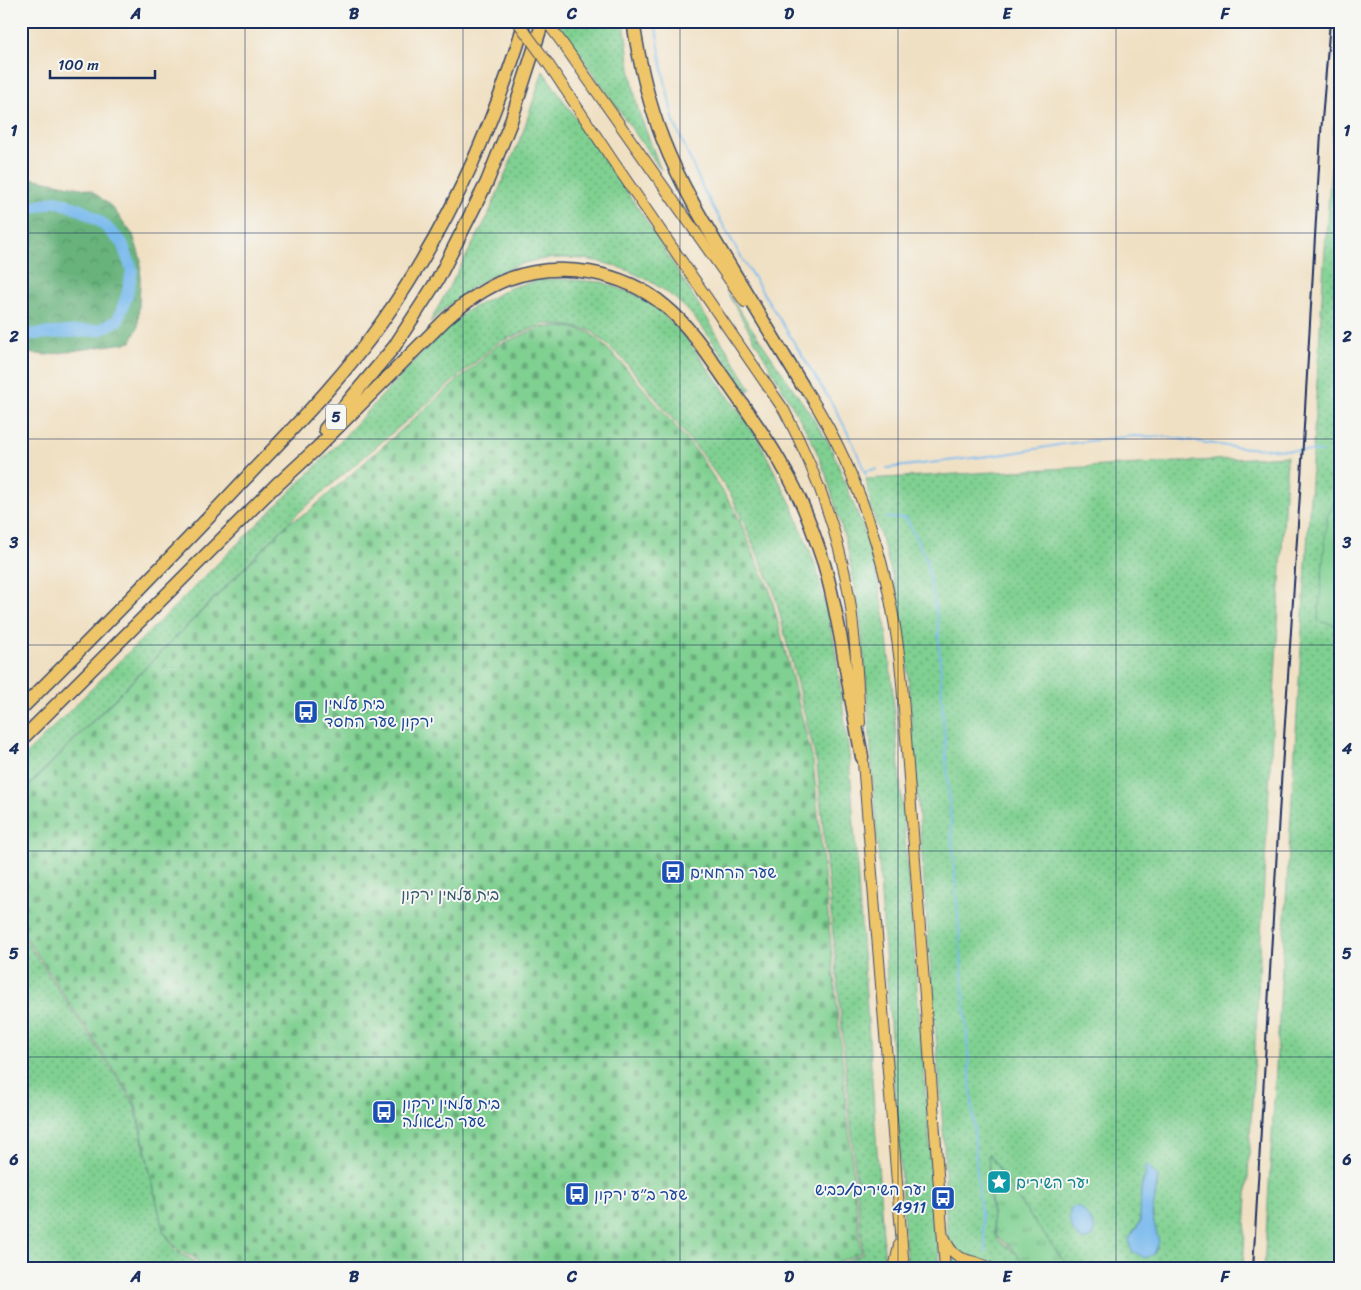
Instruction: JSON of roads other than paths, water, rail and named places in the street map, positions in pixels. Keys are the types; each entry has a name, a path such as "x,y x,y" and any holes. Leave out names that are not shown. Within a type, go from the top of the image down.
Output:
{"highway":[{"name":"5","path":"21,709 164,566 296,425 336,382 381,323 415,272 448,211 483,138 519,39 523,21"},
{"name":"5","path":"21,740 274,488 377,368 410,324 438,279 487,182 512,116 544,21"},
{"path":"633,21 648,92 662,138 677,174 709,232 802,385"},
{"path":"274,488 318,448 445,320 464,304 484,291 520,275 554,270 591,272 626,282 646,292 665,306 685,326 760,429 793,485 828,577 862,757"}],"main road":[{"path":"517,21 547,62 612,161 784,410 801,443 829,515 850,600 904,1269"},
{"path":"544,21 563,44 802,385 825,424 854,484 880,555 894,619 901,675 945,1269"},
{"path":"894,1269 901,1222"},
{"path":"942,1225 947,1244 954,1254 962,1259 982,1264 992,1269"}],"water":[{"path":"1147,1165 1158,1177 1152,1216 1159,1242 1154,1254 1145,1258 1132,1251 1129,1241 1140,1221 1141,1188 1146,1173 1144,1168"},
{"path":"1075,1206 1085,1212 1095,1230 1094,1236 1084,1241 1076,1235 1070,1224 1070,1210"}],"waterway":[{"path":"655,21 663,72 674,122 704,191 744,262 836,410 854,445 866,475"},
{"path":"21,211 56,201 84,211 103,224 122,243 132,270 127,295 118,320 99,330 21,335"},
{"path":"887,468 1133,436 1168,437 1233,447 1322,452"},
{"path":"865,471 877,469"},
{"path":"885,518 906,518 926,559 938,622 943,718 979,1197 986,1252"},
{"path":"21,1247 27,1269"}],"railway":[{"path":"1253,1269 1321,133 1330,21"}],"place":[{"name":"בית עלמין ירקון שער החסד","path":"306,712"},
{"name":"שער הרחמים","path":"673,872"},
{"name":"בית עלמין ירקון שער הגאולה","path":"384,1112"},
{"name":"יער השירים","path":"999,1182"},
{"name":"שער ב״ע ירקון","path":"577,1194"},
{"name":"יער השירים/כביש 4911","path":"943,1198"}],"park label":[{"name":"בית עלמין ירקון","path":"450,894"}]}
